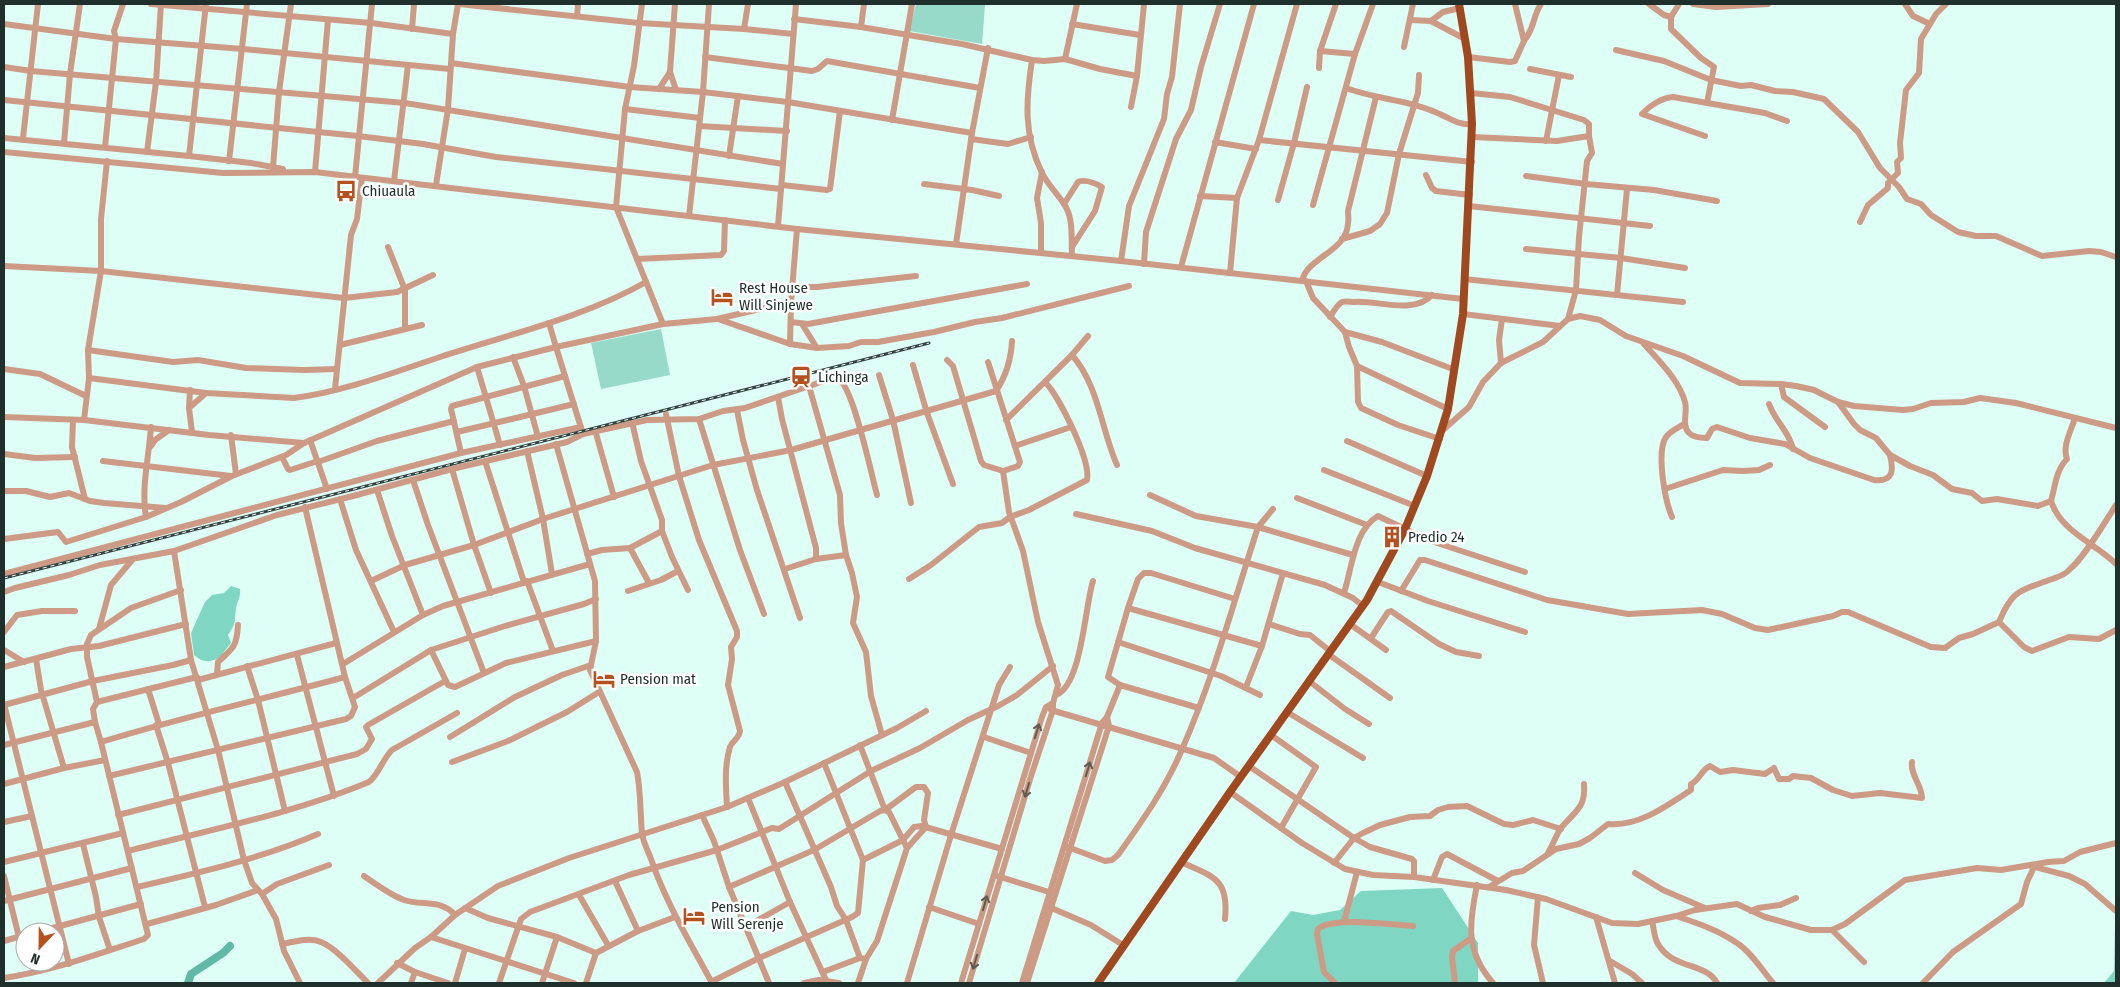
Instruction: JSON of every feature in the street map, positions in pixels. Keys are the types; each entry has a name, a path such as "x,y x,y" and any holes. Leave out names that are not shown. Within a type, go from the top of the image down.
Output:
{"main road":[{"path":"1098,983 1180,862 1363,606 1378,582 1405,529 1427,476 1443,430 1448,409 1463,314 1472,162 1472,124 1468,57 1459,6"}],"street":[{"path":"23,138 38,4"},
{"path":"64,143 70,74 80,4"},
{"path":"105,147 116,38 114,31 123,4"},
{"path":"152,4 205,6 453,34"},
{"path":"147,152 160,42 161,4"},
{"path":"229,161 247,4"},
{"path":"273,166 279,92 290,4"},
{"path":"335,390 351,236 357,220 358,136 368,61 372,4"},
{"path":"412,29 414,4"},
{"path":"436,185 448,109 453,34 459,4 639,23 793,34"},
{"path":"577,16 578,4"},
{"path":"642,4 625,109 616,207 663,324"},
{"path":"675,4 670,72 676,90"},
{"path":"689,216 703,92 709,4"},
{"path":"744,29 748,4"},
{"path":"778,226 796,4"},
{"path":"861,27 864,4"},
{"path":"892,120 912,4"},
{"path":"1065,59 1077,4"},
{"path":"1131,107 1137,76 1144,4"},
{"path":"1121,261 1129,206 1164,119 1167,105 1166,94 1172,77 1180,4"},
{"path":"1144,264 1146,232 1176,139 1191,110 1201,67 1220,4"},
{"path":"1181,268 1254,4"},
{"path":"1230,272 1237,198 1259,140 1296,4"},
{"path":"1319,68 1320,51 1336,4"},
{"path":"1313,205 1355,54 1372,4"},
{"path":"1404,48 1413,4"},
{"path":"1515,4 1524,40"},
{"path":"1468,57 1513,62 1524,40 1533,28 1536,12 1541,4"},
{"path":"1649,4 1671,18"},
{"path":"1679,4 1671,18 1671,29 1694,52 1714,67 1707,102"},
{"path":"1693,4 1716,7 1768,4"},
{"path":"1905,4 1913,16 1930,24"},
{"path":"1860,222 1868,205 1888,188 1890,180 1898,173 1897,162 1901,158 1900,143 1906,90 1918,73 1921,39 1946,4"},
{"path":"189,156 205,6"},
{"path":"1431,21 1444,12 1459,6"},
{"path":"794,19 907,34 988,48 1032,60 1065,59 1100,69 1137,76"},
{"path":"315,172 328,20"},
{"path":"1410,20 1431,21 1465,39"},
{"path":"4,24 116,38 284,52 408,66 451,66 788,102 892,120 1003,144 1031,137"},
{"path":"1072,24 1140,35"},
{"path":"956,244 971,136 988,48"},
{"path":"1616,50 1664,61 1711,80 1775,91 1793,92 1824,99 1858,132 1880,168 1907,199 1920,204 1931,215 1958,232 1976,236 1996,236 2042,256 2066,255 2089,251 2116,256"},
{"path":"1320,51 1355,54"},
{"path":"705,57 812,72 827,61 980,88"},
{"path":"1032,60 1026,115 1033,148 1042,172 1064,204 1071,226 1072,256"},
{"path":"4,66 31,71 363,101 405,103 783,164"},
{"path":"394,181 408,66"},
{"path":"1530,69 1571,77"},
{"path":"659,89 670,72"},
{"path":"1342,239 1370,231 1380,224 1387,213 1399,154 1414,104 1419,75"},
{"path":"1546,140 1558,75"},
{"path":"1278,200 1307,86"},
{"path":"1346,88 1376,97 1414,104 1463,125 1472,124"},
{"path":"1471,93 1510,97 1552,108 1588,121 1592,153 1587,160 1576,290 1568,319"},
{"path":"730,156 738,96"},
{"path":"1376,97 1348,211 1348,223 1342,239 1329,254 1312,264 1303,275 1304,281 1313,298 1346,332 1382,342 1455,370"},
{"path":"1705,136 1642,114 1647,108 1665,98 1707,102 1765,113 1787,121"},
{"path":"4,100 358,136 496,157 619,171 827,190 830,189 840,111"},
{"path":"625,109 734,129 787,132"},
{"path":"1472,137 1546,140 1589,136"},
{"path":"4,138 23,138 189,156 273,166 298,172"},
{"path":"1259,140 1472,162"},
{"path":"1018,141 1033,148"},
{"path":"1215,142 1256,149"},
{"path":"4,152 223,173 315,172 797,229 1230,272 1464,299"},
{"path":"84,420 89,378 88,350 102,271 102,219 107,162"},
{"path":"1041,253 1041,223 1037,198 1042,172"},
{"path":"1426,176 1432,188 1436,191 1470,195"},
{"path":"1526,176 1675,193 1717,201"},
{"path":"1064,204 1078,182 1082,180 1102,187 1095,211 1072,247"},
{"path":"924,184 965,189 999,196"},
{"path":"1617,295 1627,188"},
{"path":"1200,196 1237,198"},
{"path":"1469,206 1650,226"},
{"path":"637,259 721,254 724,251 725,220"},
{"path":"790,344 791,302 797,229"},
{"path":"388,247 405,290 405,328"},
{"path":"1526,249 1621,258 1685,268"},
{"path":"4,266 102,271 344,298 405,290 433,275"},
{"path":"792,287 842,285 916,276"},
{"path":"1464,279 1684,302"},
{"path":"89,378 206,393 294,398 369,381 549,323 614,299 646,282"},
{"path":"791,322 802,324 873,313 925,301 1027,284"},
{"path":"717,319 790,344 817,348 849,346 861,342 878,342 1002,318 1129,286"},
{"path":"1330,317 1336,307 1342,302 1361,301 1408,305 1426,302 1432,295"},
{"path":"4,539 58,532 66,542 146,517 234,475 282,457 307,442 477,367 556,347 663,324 717,319 791,302"},
{"path":"1463,314 1560,326"},
{"path":"1443,430 1469,407 1483,382 1501,363 1543,342 1568,319 1580,316 1600,320 1644,343 1683,356 1740,383 1781,384 1814,390 1838,402 1854,406 1903,410 1914,409 1931,403 1964,402 1980,398 2016,403 2116,428"},
{"path":"1501,363 1499,340 1502,319"},
{"path":"549,323 582,430"},
{"path":"802,324 817,348"},
{"path":"340,345 422,325"},
{"path":"1346,332 1349,347 1357,366 1358,402 1361,408 1398,425 1440,439"},
{"path":"1006,420 1072,355 1088,336"},
{"path":"371,581 405,565 474,545 508,531 650,484 713,465 791,450 893,420 927,413 996,391 1012,353 1012,341"},
{"path":"1644,343 1664,366 1682,395 1687,413 1684,424 1688,432 1705,438 1710,436 1715,427 1717,427 1750,438 1785,444 1810,458 1882,481 1891,474 1893,468 1890,455"},
{"path":"88,350 173,362 198,360 246,368 304,370 337,368"},
{"path":"1072,355 1088,378 1109,447 1117,465"},
{"path":"513,357 533,414 538,436"},
{"path":"947,360 953,366 981,461 984,465 1003,471 1019,464 1015,446 996,391 994,376 988,362"},
{"path":"913,365 927,413 953,484"},
{"path":"1357,366 1448,409"},
{"path":"477,367 500,445"},
{"path":"4,369 40,374 86,396"},
{"path":"879,375 893,420 911,503"},
{"path":"461,453 451,409 452,406 486,395 565,376"},
{"path":"4,574 461,453 538,436 595,430 666,416 699,419 723,411 737,410 833,379 840,380 846,385 861,429 877,495"},
{"path":"909,579 932,565 979,527 983,525 994,526 1008,520 1010,517 1029,510 1087,480 1087,470 1082,449 1059,401 1045,382"},
{"path":"1781,384 1784,397 1825,427"},
{"path":"809,386 840,495 841,523 846,556 852,572 857,597 853,623 866,652 874,710 882,735"},
{"path":"190,390 189,408 192,432"},
{"path":"189,408 206,393"},
{"path":"778,396 782,419 816,548 816,559"},
{"path":"1838,402 1854,424 1860,430 1876,438 1890,455 1910,466 1933,475 1952,489 1972,493 1982,501 1997,499 2021,502 2031,506 2047,504 2052,501"},
{"path":"456,432 574,404"},
{"path":"1769,404 1780,426 1788,433 1794,450"},
{"path":"737,410 748,457 800,618"},
{"path":"666,416 679,476 699,540 737,631 737,637 731,647 732,659 728,685 729,695 740,731 739,738 731,744 726,782 727,807"},
{"path":"4,417 84,420 169,430 307,442"},
{"path":"2075,418 2066,443 2065,454 2067,459 2056,477 2052,501 2054,510 2068,527 2116,564"},
{"path":"699,419 747,572 764,614"},
{"path":"73,420 72,447 85,499"},
{"path":"282,457 290,470 377,441 454,421"},
{"path":"632,422 635,441 662,520 662,531 688,590"},
{"path":"1672,517 1667,506 1662,448 1664,439 1669,433 1684,424"},
{"path":"1015,446 1071,427"},
{"path":"146,517 144,505 146,466 152,428"},
{"path":"150,447 155,440 169,430"},
{"path":"4,592 69,575 100,564 174,551 277,514 340,500 452,469 567,442 582,430"},
{"path":"595,430 614,497"},
{"path":"231,435 234,475"},
{"path":"1347,441 1427,476"},
{"path":"307,442 318,461 328,489"},
{"path":"556,444 595,581 594,619 596,641 590,670 637,772 640,788 639,813 642,834 654,869 675,916 711,983 759,958 858,913 863,860 824,763"},
{"path":"527,451 543,519 552,574"},
{"path":"4,454 35,458 75,457"},
{"path":"103,461 234,475"},
{"path":"485,461 525,582 553,651"},
{"path":"1665,489 1723,470 1743,472 1759,470 1770,466"},
{"path":"452,469 474,545 491,592"},
{"path":"1324,470 1415,506"},
{"path":"969,983 978,942 979,924 1002,849 1017,812 1053,707 1058,685 1038,622 1023,552 1010,517 1003,471"},
{"path":"413,480 484,673"},
{"path":"377,490 392,536 405,565 423,615"},
{"path":"4,491 26,491 50,497 70,493 104,504 168,508"},
{"path":"1150,495 1196,516 1258,528 1353,555"},
{"path":"1297,498 1367,525"},
{"path":"340,500 356,550 394,632"},
{"path":"1401,591 1416,565 1420,560 1425,560 1547,600 1628,614 1702,610 1722,614 1755,628 1768,630 1848,612 1931,647 1945,648 1959,638 1999,622 2006,604 2013,596 2033,585 2069,571 2090,545 2116,505"},
{"path":"109,776 168,763 351,716 355,707 336,643 305,508"},
{"path":"1068,847 1105,861 1112,860 1150,810 1183,748 1199,708 1258,528 1272,508"},
{"path":"1076,514 1152,531 1195,548 1325,585 1344,593 1363,606"},
{"path":"1344,593 1353,555 1367,525 1378,516 1428,540 1525,572"},
{"path":"587,554 602,550 630,548 662,531"},
{"path":"630,548 649,583"},
{"path":"174,551 191,660 218,750 244,860 252,882 276,919 282,944 299,983"},
{"path":"785,569 816,559 846,556"},
{"path":"99,629 111,585 133,559"},
{"path":"343,664 423,615 458,601 590,564"},
{"path":"628,591 661,580 678,571"},
{"path":"1199,708 1120,685 1108,677 1128,608 1138,579 1144,573 1151,573 1235,599"},
{"path":"1246,687 1262,646 1283,574"},
{"path":"1056,695 1063,691 1075,666 1085,630 1088,602 1093,581"},
{"path":"1378,582 1525,632"},
{"path":"4,978 28,975 69,964 147,938 147,924 95,722 93,709 97,702 87,647 91,635 131,608 181,590"},
{"path":"353,698 431,650 596,599"},
{"path":"1128,608 1262,646"},
{"path":"4,632 17,615 42,611 75,611"},
{"path":"1371,638 1388,612 1391,611 1439,644 1456,652 1479,656"},
{"path":"1999,622 2024,647 2032,651 2069,638 2099,640 2116,630"},
{"path":"4,667 71,649 99,646 186,624"},
{"path":"1268,624 1300,634 1310,635 1329,652 1390,698"},
{"path":"1350,624 1386,650"},
{"path":"217,674 218,662 230,652 237,640 238,625"},
{"path":"431,650 445,681 450,687 455,687 506,663 596,641"},
{"path":"1118,642 1211,672 1260,695"},
{"path":"97,702 297,655 336,643"},
{"path":"4,650 24,662"},
{"path":"297,655 334,796"},
{"path":"36,659 43,695 64,768"},
{"path":"59,922 4,705 93,681 191,660"},
{"path":"450,736 515,698 562,675 591,665"},
{"path":"247,666 268,738 285,811"},
{"path":"498,983 521,919 530,912 579,895 585,890 717,850 772,828 779,829 871,771 939,738 968,720 1017,695 1053,666"},
{"path":"907,983 951,835 992,709 1000,685 1010,667"},
{"path":"101,742 157,724 345,677"},
{"path":"118,815 348,757 366,749 372,740 372,736 366,727 368,725 445,681"},
{"path":"1309,681 1345,709 1369,724"},
{"path":"1068,847 1102,723 1107,717 1120,685"},
{"path":"148,689 205,907"},
{"path":"452,762 508,741 567,712 599,692"},
{"path":"961,983 1001,878 1031,753 1046,708 1053,707 1214,758 1241,777"},
{"path":"378,983 397,963 431,937 455,915 498,886 642,834 727,807 785,782 882,735 926,710"},
{"path":"1287,712 1363,758"},
{"path":"128,851 285,811 334,796 369,782 374,778 385,757 392,750 457,713"},
{"path":"1022,983 1109,726 1107,717"},
{"path":"4,744 95,722"},
{"path":"1271,735 1316,767 1282,828"},
{"path":"984,737 1031,753"},
{"path":"860,745 886,810 890,812 906,848"},
{"path":"4,784 64,768 105,760"},
{"path":"1489,887 1512,873 1523,871 1556,849 1579,844 1608,824 1618,825 1635,821 1669,805 1691,790 1692,784 1710,766 1720,772 1733,770 1752,771 1759,774 1765,774 1774,768 1779,779 1789,779 1793,776 1811,778 1833,790 1852,796 1880,793 1922,798 1922,791 1912,767 1912,762"},
{"path":"1249,766 1297,801 1354,838 1370,847 1412,859 1414,861 1414,876"},
{"path":"785,782 837,906 846,920 863,958"},
{"path":"1548,854 1561,829 1582,805 1585,796 1584,784"},
{"path":"730,887 814,850 880,811 886,810 916,787 924,787 928,793 924,820 926,827"},
{"path":"1230,792 1334,863 1357,872 1414,876 1489,887 1538,897 1612,923 1638,924 1704,908 1737,904 1765,917 1811,930 1832,930 1845,924 1905,880 1978,868 1996,870 2064,861 2080,852 2116,843"},
{"path":"748,798 790,902 826,980"},
{"path":"1334,863 1354,838 1380,825 1410,817 1430,816 1438,810 1456,806 1467,806 1475,809 1504,824 1513,825 1533,820 1561,829"},
{"path":"702,815 768,983"},
{"path":"4,822 32,816"},
{"path":"863,860 903,840 914,827 926,827 1002,849"},
{"path":"858,983 863,958 877,941 906,848 926,827"},
{"path":"4,862 123,833"},
{"path":"137,887 244,860 297,843 318,834"},
{"path":"83,844 92,879 98,917 110,950"},
{"path":"1433,880 1442,856 1447,854 1498,881"},
{"path":"1180,862 1214,878 1221,884 1225,894 1225,919"},
{"path":"147,924 260,892 329,865"},
{"path":"2026,865 2069,876 2085,884 2116,911"},
{"path":"1923,983 1953,952 2021,904 2027,882 2034,867"},
{"path":"7,901 132,868"},
{"path":"1027,983 1048,906 1049,892 1060,870"},
{"path":"1344,922 1357,872"},
{"path":"1635,873 1663,890 1679,898 1695,902 1704,908"},
{"path":"994,875 1049,892"},
{"path":"4,876 7,901 16,922"},
{"path":"364,876 402,899 440,904 451,910 455,915"},
{"path":"614,881 638,931"},
{"path":"1477,886 1472,908 1470,939 1473,952 1485,974 1493,983"},
{"path":"579,895 608,945"},
{"path":"1538,897 1534,945 1543,983"},
{"path":"1751,911 1758,908 1780,905 1796,898"},
{"path":"746,927 790,902"},
{"path":"65,926 141,904"},
{"path":"1048,906 1091,925 1123,945"},
{"path":"929,907 979,924"},
{"path":"465,908 488,918 557,937 596,953"},
{"path":"586,983 596,953 608,945 675,916"},
{"path":"1676,916 1704,926 1738,943 1773,983"},
{"path":"1596,917 1615,983"},
{"path":"1652,921 1658,944 1666,954 1685,966 1709,973 1717,983"},
{"path":"1335,983 1324,972 1318,929 1322,926 1344,922 1413,926"},
{"path":"1832,930 1864,962"},
{"path":"431,937 574,983"},
{"path":"542,983 557,937"},
{"path":"1455,983 1453,952 1470,939"},
{"path":"282,944 320,941 368,983"},
{"path":"65,948 69,964"},
{"path":"455,983 465,949"},
{"path":"823,972 863,958"},
{"path":"1610,961 1632,974 1642,983"},
{"path":"397,963 415,972 448,983"},
{"path":"411,983 415,972"},
{"path":"804,983 819,980 839,983"}],"green space":[{"path":"916,4 985,5 982,44 909,31"},
{"path":"661,329 670,375 601,389 591,343"},
{"path":"231,586 240,589 240,592 234,624 228,635 231,643 223,653 223,656 211,661 201,660 194,655 191,633 205,602 212,595 224,593"},
{"path":"2116,874 2116,983 2104,983 2114,971"},
{"path":"1442,888 1478,943 1478,983 1234,983 1291,911 1313,915 1340,910 1361,891"}],"waterway":[{"path":"188,983 191,974 223,953 230,946"}],"railway":[{"path":"4,578 929,343"}],"place":[{"name":"Chiuaula","path":"346,191"},
{"name":"Rest House Will Sinjewe","path":"722,297"},
{"name":"Lichinga","path":"801,377"},
{"name":"Predio 24","path":"1392,537"},
{"name":"Pension mat","path":"604,679"},
{"name":"Pension Will Serenje","path":"694,916"}]}
